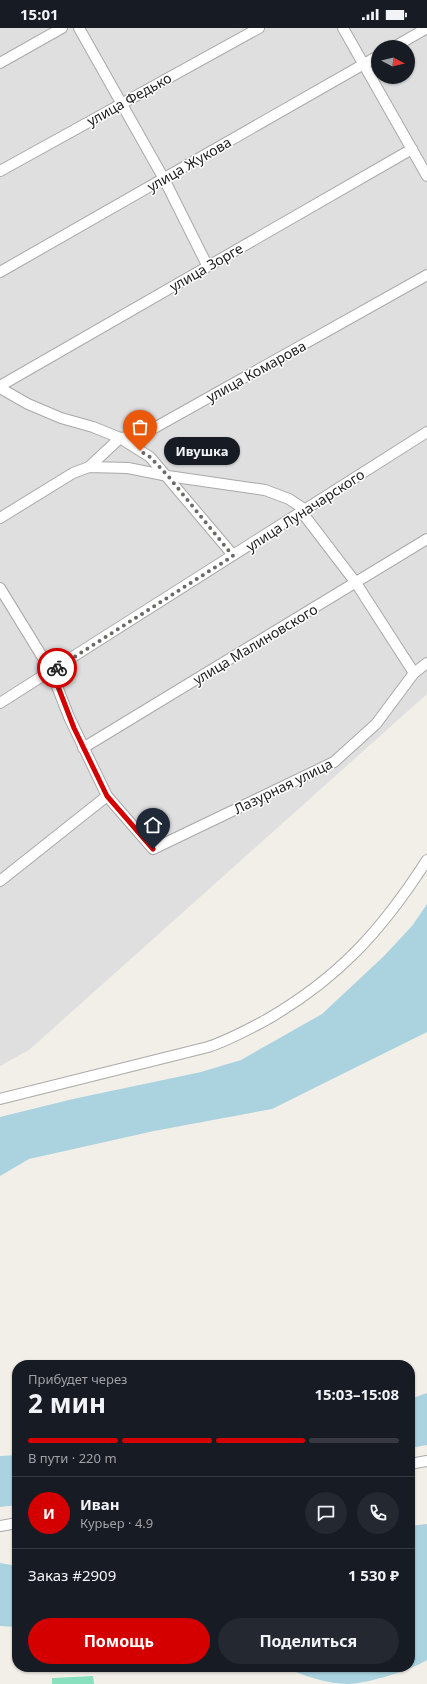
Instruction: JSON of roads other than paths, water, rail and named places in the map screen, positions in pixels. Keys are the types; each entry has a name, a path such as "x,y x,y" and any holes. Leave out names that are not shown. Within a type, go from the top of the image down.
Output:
{"street":[{"path":"0,63 62,28"},
{"path":"79,28 164,179 208,265"},
{"name":"улица Федько","path":"0,171 259,28"},
{"path":"342,28 427,176"},
{"path":"406,40 427,28"},
{"name":"улица Жукова","path":"0,272 371,60"},
{"name":"улица Зорге","path":"0,387 208,265 412,149"},
{"name":"улица Комарова","path":"120,438 138,436 156,427 427,275"},
{"path":"0,387 28,404 60,418 93,427 120,438 150,457 168,476 233,556"},
{"name":"улица Луначарского","path":"0,703 427,432"},
{"path":"89,468 120,438"},
{"path":"0,518 73,473 89,468 128,468 168,476 265,490 289,499 302,510 356,583 414,673"},
{"name":"улица Малиновского","path":"83,748 427,539"},
{"path":"0,588 52,671 83,748 107,796 0,881"},
{"name":"Лазурная улица","path":"107,796 153,849 334,762 376,724 414,673 427,663"},
{"path":"0,1099 226,1042 304,997 331,976 360,949 385,921 427,860"},
{"path":"415,1463 427,1461"},
{"path":"0,1526 12,1524"}],"water":[{"path":"427,904 427,1032 272,1109 154,1131 29,1159 0,1176 0,1117 73,1099 201,1072 241,1060 322,1014 384,956 412,926"},
{"path":"427,1393 427,1445 415,1447 415,1397"},
{"path":"12,1455 12,1506 0,1507 0,1456"},
{"path":"427,1524 427,1660 415,1666 415,1525"},
{"path":"0,1563 12,1565 12,1627 0,1626"},
{"path":"296,1672 400,1672 389,1676 348,1684 323,1681"}],"place":[{"name":"Ивушка","path":"140,451"}]}
